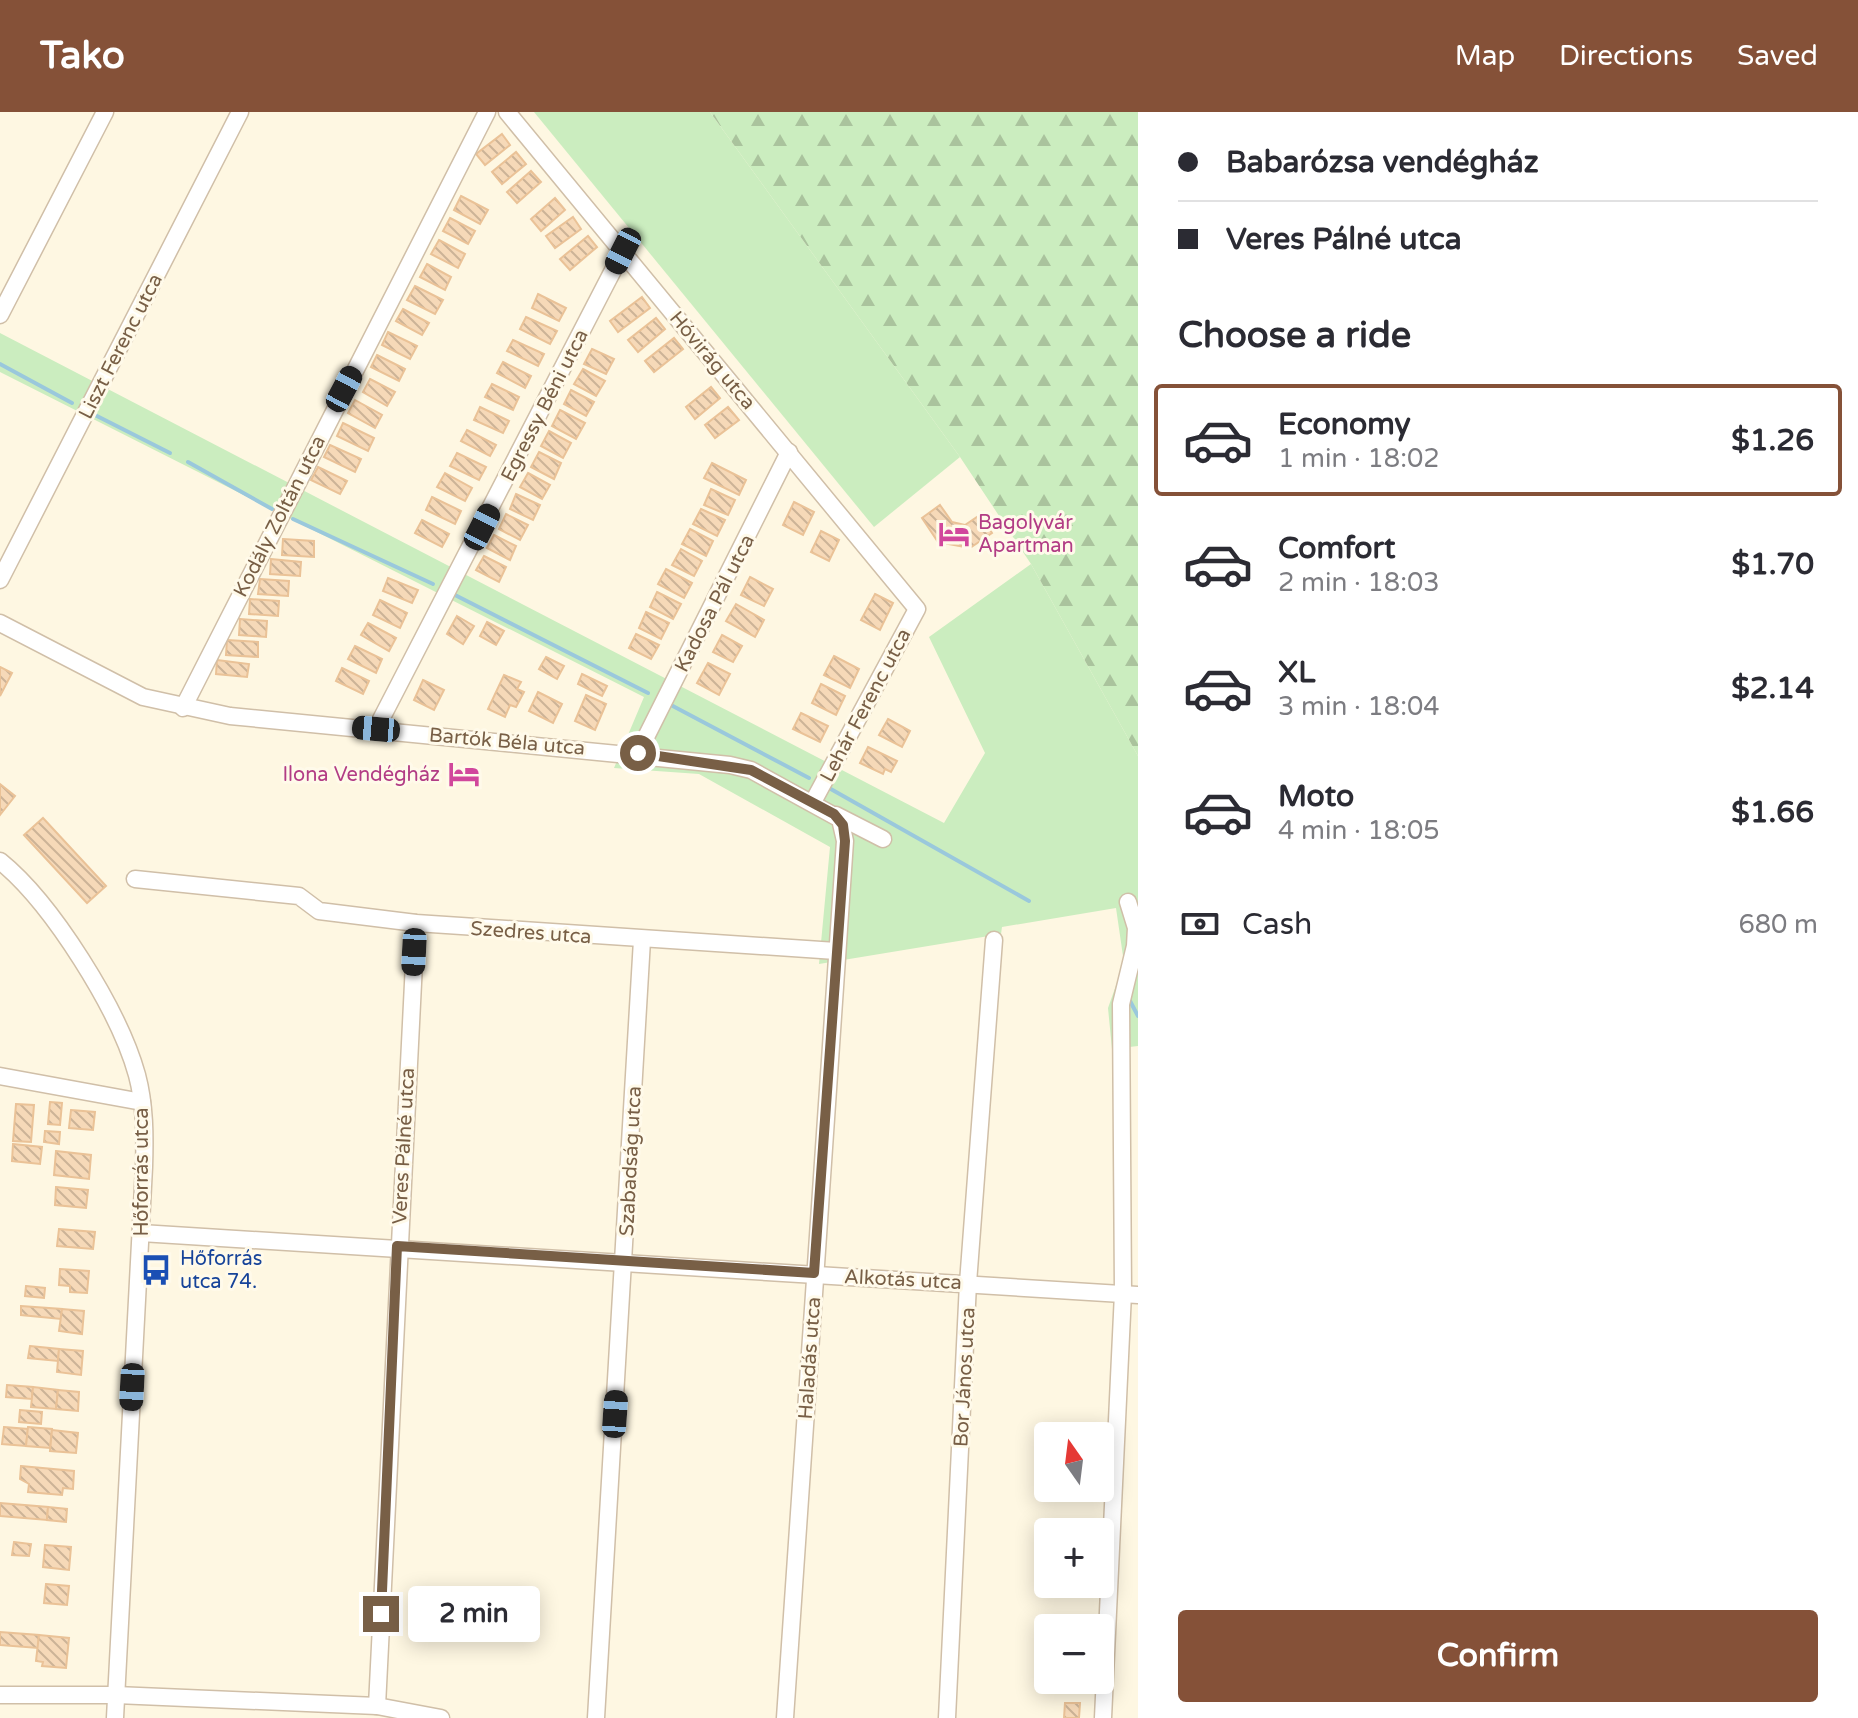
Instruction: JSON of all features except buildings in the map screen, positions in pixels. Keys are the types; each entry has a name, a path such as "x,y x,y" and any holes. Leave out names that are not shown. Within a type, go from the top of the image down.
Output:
{"street":[{"path":"0,315 105,112"},
{"name":"Liszt Ferenc utca","path":"0,580 240,112"},
{"name":"Kodály Zoltán utca","path":"183,708 487,112"},
{"name":"Hóvirág utca","path":"507,112 917,609"},
{"name":"Egressy Béni utca","path":"376,729 623,251"},
{"name":"Kadosa Pál utca","path":"638,753 789,452"},
{"name":"Lehár Ferenc utca","path":"813,802 917,609"},
{"name":"Bartók Béla utca","path":"0,623 143,697 183,708 230,716 638,753 742,767 883,839"},
{"path":"834,814 843,825 845,841 836,951"},
{"name":"Hőforrás utca","path":"0,861 33,892 105,1002 130,1053 142,1102 141,1233 115,1718"},
{"name":"Szedres utca","path":"135,879 299,896 319,911 416,923 836,951"},
{"path":"1103,1718 1130,1294 1121,1004 1135,946 1136,928 1128,902"},
{"name":"Veres Pálné utca","path":"377,1706 397,1246 416,923"},
{"name":"Szabadság utca","path":"596,1718 642,940"},
{"name":"Bor János utca","path":"947,1718 968,1283 994,940"},
{"name":"Haladás utca","path":"785,1718 836,951"},
{"path":"0,1076 142,1102"},
{"name":"Alkotás utca","path":"141,1233 397,1246 1130,1294"},
{"path":"0,1695 116,1695 377,1706 441,1718"}],"green space":[{"path":"534,112 710,112 960,457 874,527"},
{"path":"710,112 1138,112 1138,756 1031,564 960,457"},
{"path":"0,333 944,823 985,753 929,637 1031,564 1138,756 1138,1046 1112,1049 1108,1008 1124,963 1116,908 1002,927 1001,934 819,964 830,847 699,774 614,768 644,697 0,372"}],"waterway":[{"path":"0,364 72,403"},
{"path":"91,413 170,453"},
{"path":"188,462 272,509"},
{"path":"293,519 433,584"},
{"path":"453,594 648,693"},
{"path":"669,704 809,778"},
{"path":"829,788 1029,901"},
{"path":"1129,999 1138,1016"}],"place":[{"name":"Bagolyvár Apartman","path":"954,534"},
{"name":"Ilona Vendégház","path":"464,774"},
{"name":"Hőforrás utca 74.","path":"156,1270"}],"route":[{"path":"381,1614 397,1246 814,1273 845,841 843,825 834,814 751,770 638,753"}]}
